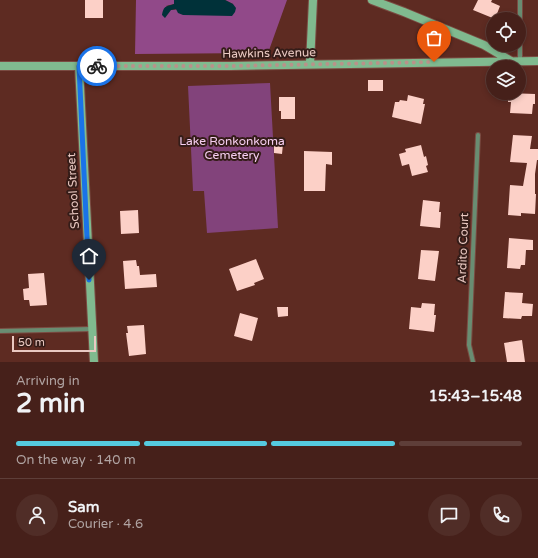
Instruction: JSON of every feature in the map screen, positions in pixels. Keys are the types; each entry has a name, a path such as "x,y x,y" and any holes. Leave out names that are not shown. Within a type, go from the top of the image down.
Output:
{"street":[{"path":"310,64 313,0"},
{"path":"372,0 484,45 514,60"},
{"path":"516,60 520,0"},
{"name":"Hawkins Avenue","path":"0,66 230,66 486,61"},
{"name":"Hawkins Avenue","path":"526,61 538,61"},
{"name":"School Street","path":"79,66 94,362"},
{"name":"Ardito Court","path":"473,362 469,345 478,135"},
{"path":"0,331 92,330"}],"green space":[{"name":"Lake Ronkonkoma Cemetery","path":"270,83 278,228 207,233 204,191 193,191 188,86"}],"shaded area":[{"path":"136,0 174,0 174,4 166,6 171,10 233,4 225,0 287,0 268,53 135,54"}],"water":[{"path":"174,0 225,0 233,4 236,8 232,16 183,15 178,13 176,9 171,10 165,18 162,15 164,9 174,4"}],"building":[{"path":"85,0 103,0 103,18 85,18"},
{"path":"478,0 492,0 491,2 500,6 498,12 486,12 486,15 473,10"},
{"path":"368,80 383,80 383,91 368,91"},
{"path":"526,94 535,94 535,104 533,104 532,114 510,113 511,102 508,102 508,100 526,100"},
{"path":"408,95 424,99 423,104 425,104 421,124 392,117 395,102 399,102 400,100 407,101"},
{"path":"279,97 295,97 295,119 281,119 281,111 279,111"},
{"path":"513,135 532,136 530,149 538,149 538,160 535,174 535,214 521,213 521,216 508,215 510,185 523,186 527,163 510,162"},
{"path":"274,143 283,144 282,154 274,153"},
{"path":"421,145 424,157 426,156 428,165 426,166 428,172 412,176 409,164 402,166 399,154 406,152 405,149"},
{"path":"304,151 332,152 332,165 326,164 325,191 304,191"},
{"path":"423,200 440,202 440,228 420,226"},
{"path":"138,210 139,233 121,234 120,211"},
{"path":"509,238 533,240 533,250 526,250 525,265 521,265 520,269 507,268"},
{"path":"421,250 439,251 435,281 418,279"},
{"path":"256,259 264,279 254,283 255,285 237,291 229,269"},
{"path":"136,260 137,266 139,266 140,275 156,274 157,287 125,289 123,261"},
{"path":"44,273 47,305 30,306 29,300 24,300 23,289 29,288 28,274"},
{"path":"505,292 523,293 522,303 533,304 532,316 522,316 521,319 503,318"},
{"path":"422,303 435,304 434,315 436,315 434,332 409,329 411,307 421,308"},
{"path":"277,307 288,307 288,316 278,317"},
{"path":"240,313 258,318 252,341 234,336"},
{"path":"144,325 146,354 129,356 126,333 128,333 127,326"},
{"path":"522,340 525,362 507,362 504,343"}],"way so far":[{"path":"97,66 230,66 434,62"}],"route":[{"path":"89,280 79,66 97,66"}]}
